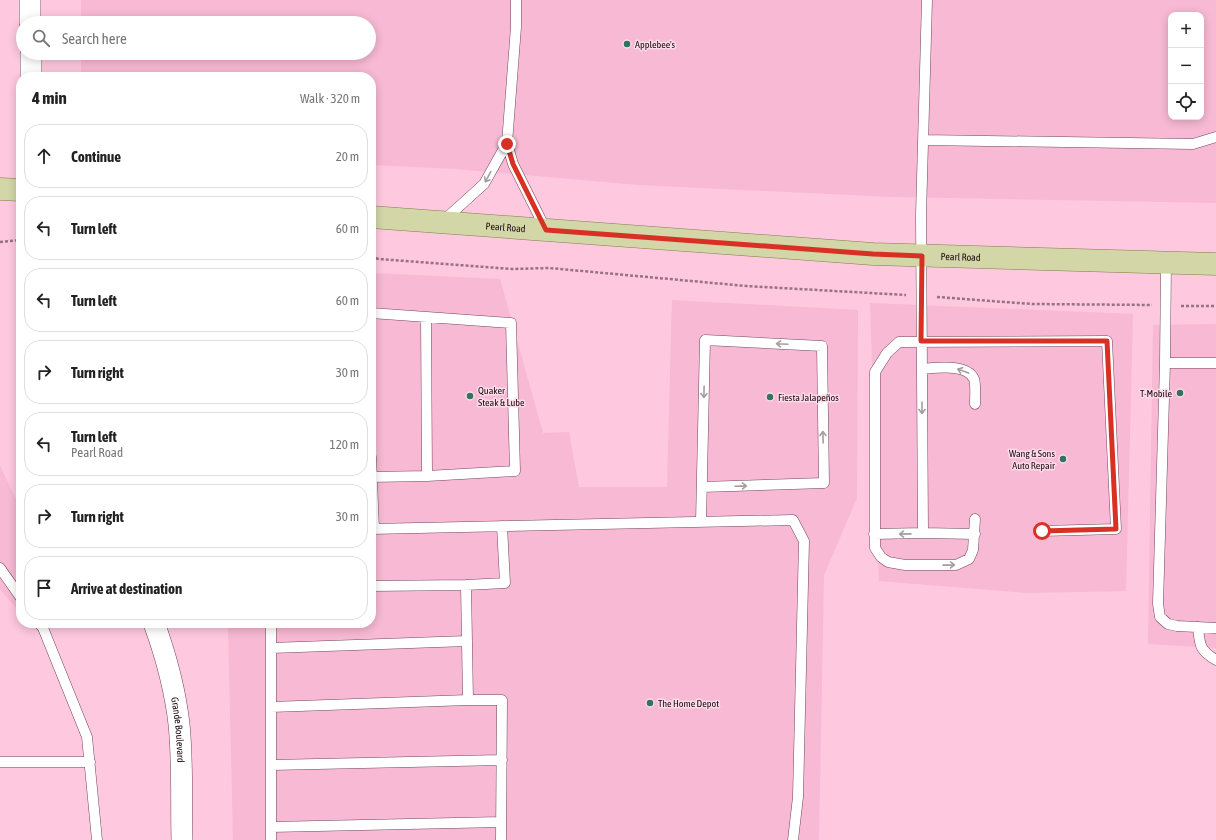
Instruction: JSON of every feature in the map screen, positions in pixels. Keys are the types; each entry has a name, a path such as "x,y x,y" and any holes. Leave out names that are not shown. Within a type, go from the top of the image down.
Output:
{"main road":[{"path":"0,189 16,190"},
{"name":"Pearl Road","path":"376,217 873,254 1216,264"}],"street":[{"path":"30,0 30,16"},
{"path":"31,60 31,72"},
{"name":"Grande Boulevard","path":"156,628 170,673 179,724 182,840"}],"lane":[{"path":"516,0 516,27 507,144 513,164 546,230"},
{"path":"923,533 921,215 927,0"},
{"path":"924,140 1193,144 1216,137"},
{"path":"443,222 484,184 507,144"},
{"path":"1166,263 1165,363 1158,604 1160,616 1168,624 1177,626 1216,628"},
{"path":"376,313 511,323 515,471 427,476 376,477"},
{"path":"426,317 427,476"},
{"path":"701,522 705,340 822,346 824,483 702,487"},
{"path":"975,519 973,550 969,560 956,565 905,565 888,562 881,557 875,548 875,372 887,353 899,342 1107,341 1116,529 1042,531"},
{"path":"1165,363 1216,363"},
{"path":"922,369 961,368 969,372 974,379 975,404"},
{"path":"376,529 793,520 804,541 798,797 793,840"},
{"path":"376,586 505,583 502,526"},
{"path":"874,534 975,534"},
{"path":"2,573 16,591"},
{"path":"466,585 468,700"},
{"path":"1198,627 1200,645 1207,655 1216,660"},
{"path":"42,628 87,737 97,840"},
{"path":"270,628 271,840"},
{"path":"270,648 467,641"},
{"path":"271,707 502,700 501,840"},
{"path":"271,765 502,760"},
{"path":"0,762 90,762"},
{"path":"271,827 501,822"}],"path":[{"path":"0,242 16,240"},
{"path":"376,258 512,269 549,268 746,286 1032,304 1216,306"}],"shaded area":[{"path":"81,0 1216,0 1216,203 892,197 639,185 456,169 376,165 376,72 81,72 81,60 376,60 376,16 81,16"},
{"path":"376,273 500,279 543,433 569,432 579,487 667,487 672,300 858,310 857,498 824,575 819,840 233,840 228,628 376,628"},
{"path":"870,303 1133,314 1126,591 1027,593 879,581"},
{"path":"1216,324 1216,648 1148,644 1153,325"},
{"path":"0,466 16,499 16,608 0,589"}],"place":[{"name":"Applebee's","path":"627,44"},
{"name":"T-Mobile","path":"1180,393"},
{"name":"Quaker Steak & Lube","path":"470,396"},
{"name":"Fiesta Jalapeños","path":"770,397"},
{"name":"Wang & Sons Auto Repair","path":"1063,459"},
{"name":"The Home Depot","path":"650,703"}],"route":[{"path":"507,144 513,164 522,185 546,230 873,254 922,256 921,341 1107,341 1116,529 1042,531"}]}
